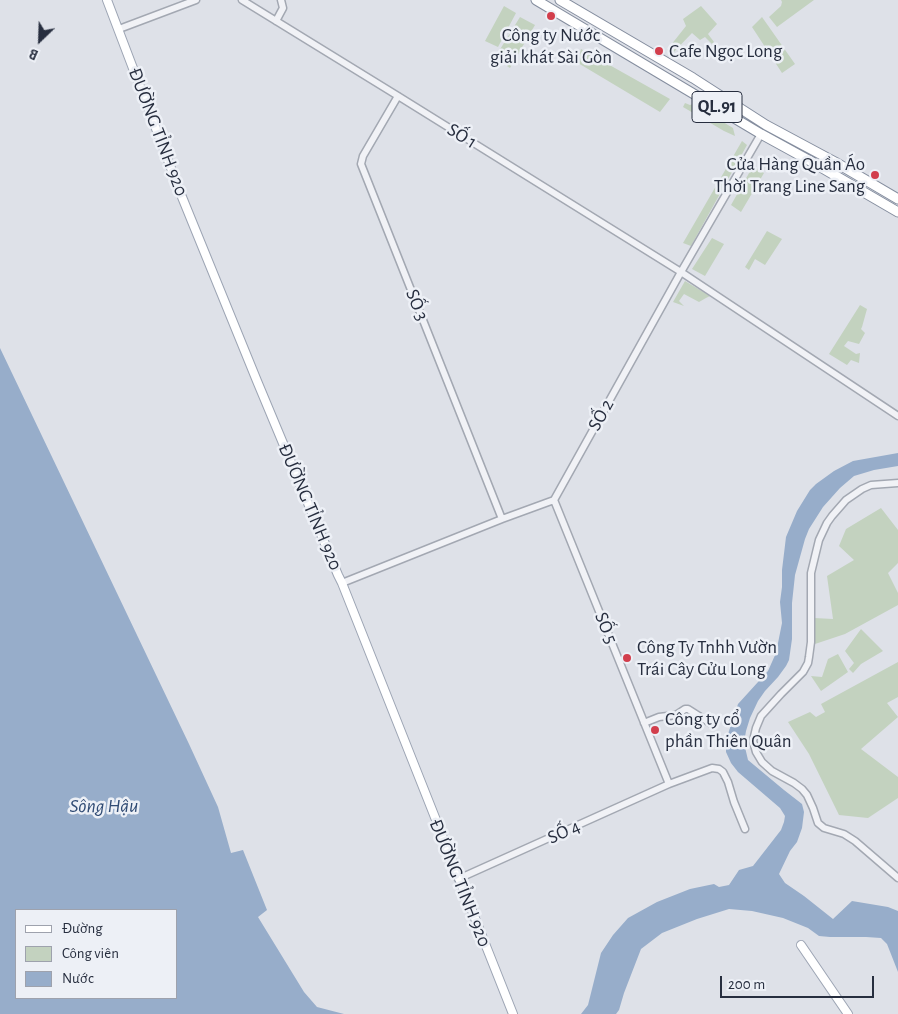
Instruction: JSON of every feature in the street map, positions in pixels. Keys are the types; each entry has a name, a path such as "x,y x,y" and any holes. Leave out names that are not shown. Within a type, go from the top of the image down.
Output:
{"highway":[{"name":"QL.91","path":"536,0 761,134 894,210"},
{"name":"QL.91","path":"560,0 572,3 766,125 898,198"},
{"path":"761,134 766,125"}],"main road":[{"name":"ĐƯỜNG TỈNH 920","path":"107,0 182,197 342,583 513,1014"},
{"path":"801,946 848,1014"}],"street":[{"path":"119,29 196,0"},
{"name":"SỐ 1","path":"242,0 681,272 898,416"},
{"path":"276,21 283,8 281,0"},
{"name":"SỐ 3","path":"398,96 363,156 361,164 502,519"},
{"name":"SỐ 2","path":"554,500 681,272 761,134"},
{"path":"894,210 898,219"},
{"path":"898,483 871,485 862,488 846,500 827,523 819,540 811,573 811,642 808,663 803,672 761,716 753,741 756,752 762,762 772,771 802,789 813,808 818,823 824,828 844,834 856,841 898,878"},
{"path":"342,583 554,500"},
{"name":"SỐ 5","path":"554,500 669,784"},
{"path":"644,724 659,717 676,715 685,709 710,723"},
{"name":"SỐ 4","path":"458,879 669,784 712,768 723,772 745,829"}],"green space":[{"path":"781,0 814,0 777,27 769,17 781,6"},
{"path":"504,6 516,13 498,47 485,41"},
{"path":"701,6 717,24 708,34 714,42 712,44 705,37 700,40 692,33 670,56 667,50 686,26 683,19"},
{"path":"520,17 535,25 510,68 507,66 510,58 499,51"},
{"path":"762,17 795,64 782,73 752,27"},
{"path":"581,49 670,99 660,112 578,63"},
{"path":"685,103 693,104 733,128 735,136 683,107"},
{"path":"742,141 747,145 691,246 683,243"},
{"path":"753,166 764,173 741,212 731,205"},
{"path":"767,231 782,239 765,265 755,259 749,270 745,267"},
{"path":"712,238 724,244 705,276 692,269"},
{"path":"685,281 710,296 699,302 684,294 679,301 684,306 673,302"},
{"path":"860,305 867,309 861,329 865,333 859,344 848,341 844,346 856,354 860,353 859,363 851,360 847,365 829,354"},
{"path":"881,508 898,530 898,563 888,573 898,593 898,605 845,634 812,645 814,618 833,619 827,576 854,560 839,546 846,529"},
{"path":"861,629 883,651 861,664 853,673 849,669 854,663 845,651"},
{"path":"838,654 848,672 821,691 811,676 822,677 828,659"},
{"path":"898,662 898,697 887,703 898,717 861,749 898,777 898,798 868,818 839,815 809,754 788,722 810,712 816,717 825,712 821,704"}],"water":[{"name":"Sông Hậu","path":"0,348 218,807 231,853 243,850 267,910 258,917 304,992 317,1007 344,1014 0,1014"},
{"path":"898,453 898,466 854,476 823,507 809,529 795,575 792,603 792,639 789,660 758,701 750,718 744,743 748,760 802,804 804,812 802,828 797,842 790,851 779,874 785,883 833,919 852,901 888,907 898,911 898,972 887,944 881,938 819,936 808,928 783,918 752,911 729,909 662,933 641,949 616,1014 581,1014 588,1005 601,953 628,918 657,902 690,889 714,884 719,887 729,885 739,870 753,866 781,830 785,816 780,808 738,772 731,763 726,752 726,740 738,704 768,671 776,653 782,623 780,602 786,537 797,511 816,484 834,471 853,461"}],"place":[{"name":"Công ty Nước giải khát Sài Gòn","path":"551,16"},
{"name":"Cafe Ngọc Long","path":"659,51"},
{"name":"Cửa Hàng Quần Áo Thời Trang Line Sang","path":"875,175"},
{"name":"Công Ty Tnhh Vườn Trái Cây Cửu Long","path":"627,658"},
{"name":"Công ty cổ phần Thiên Quân","path":"655,730"}]}
